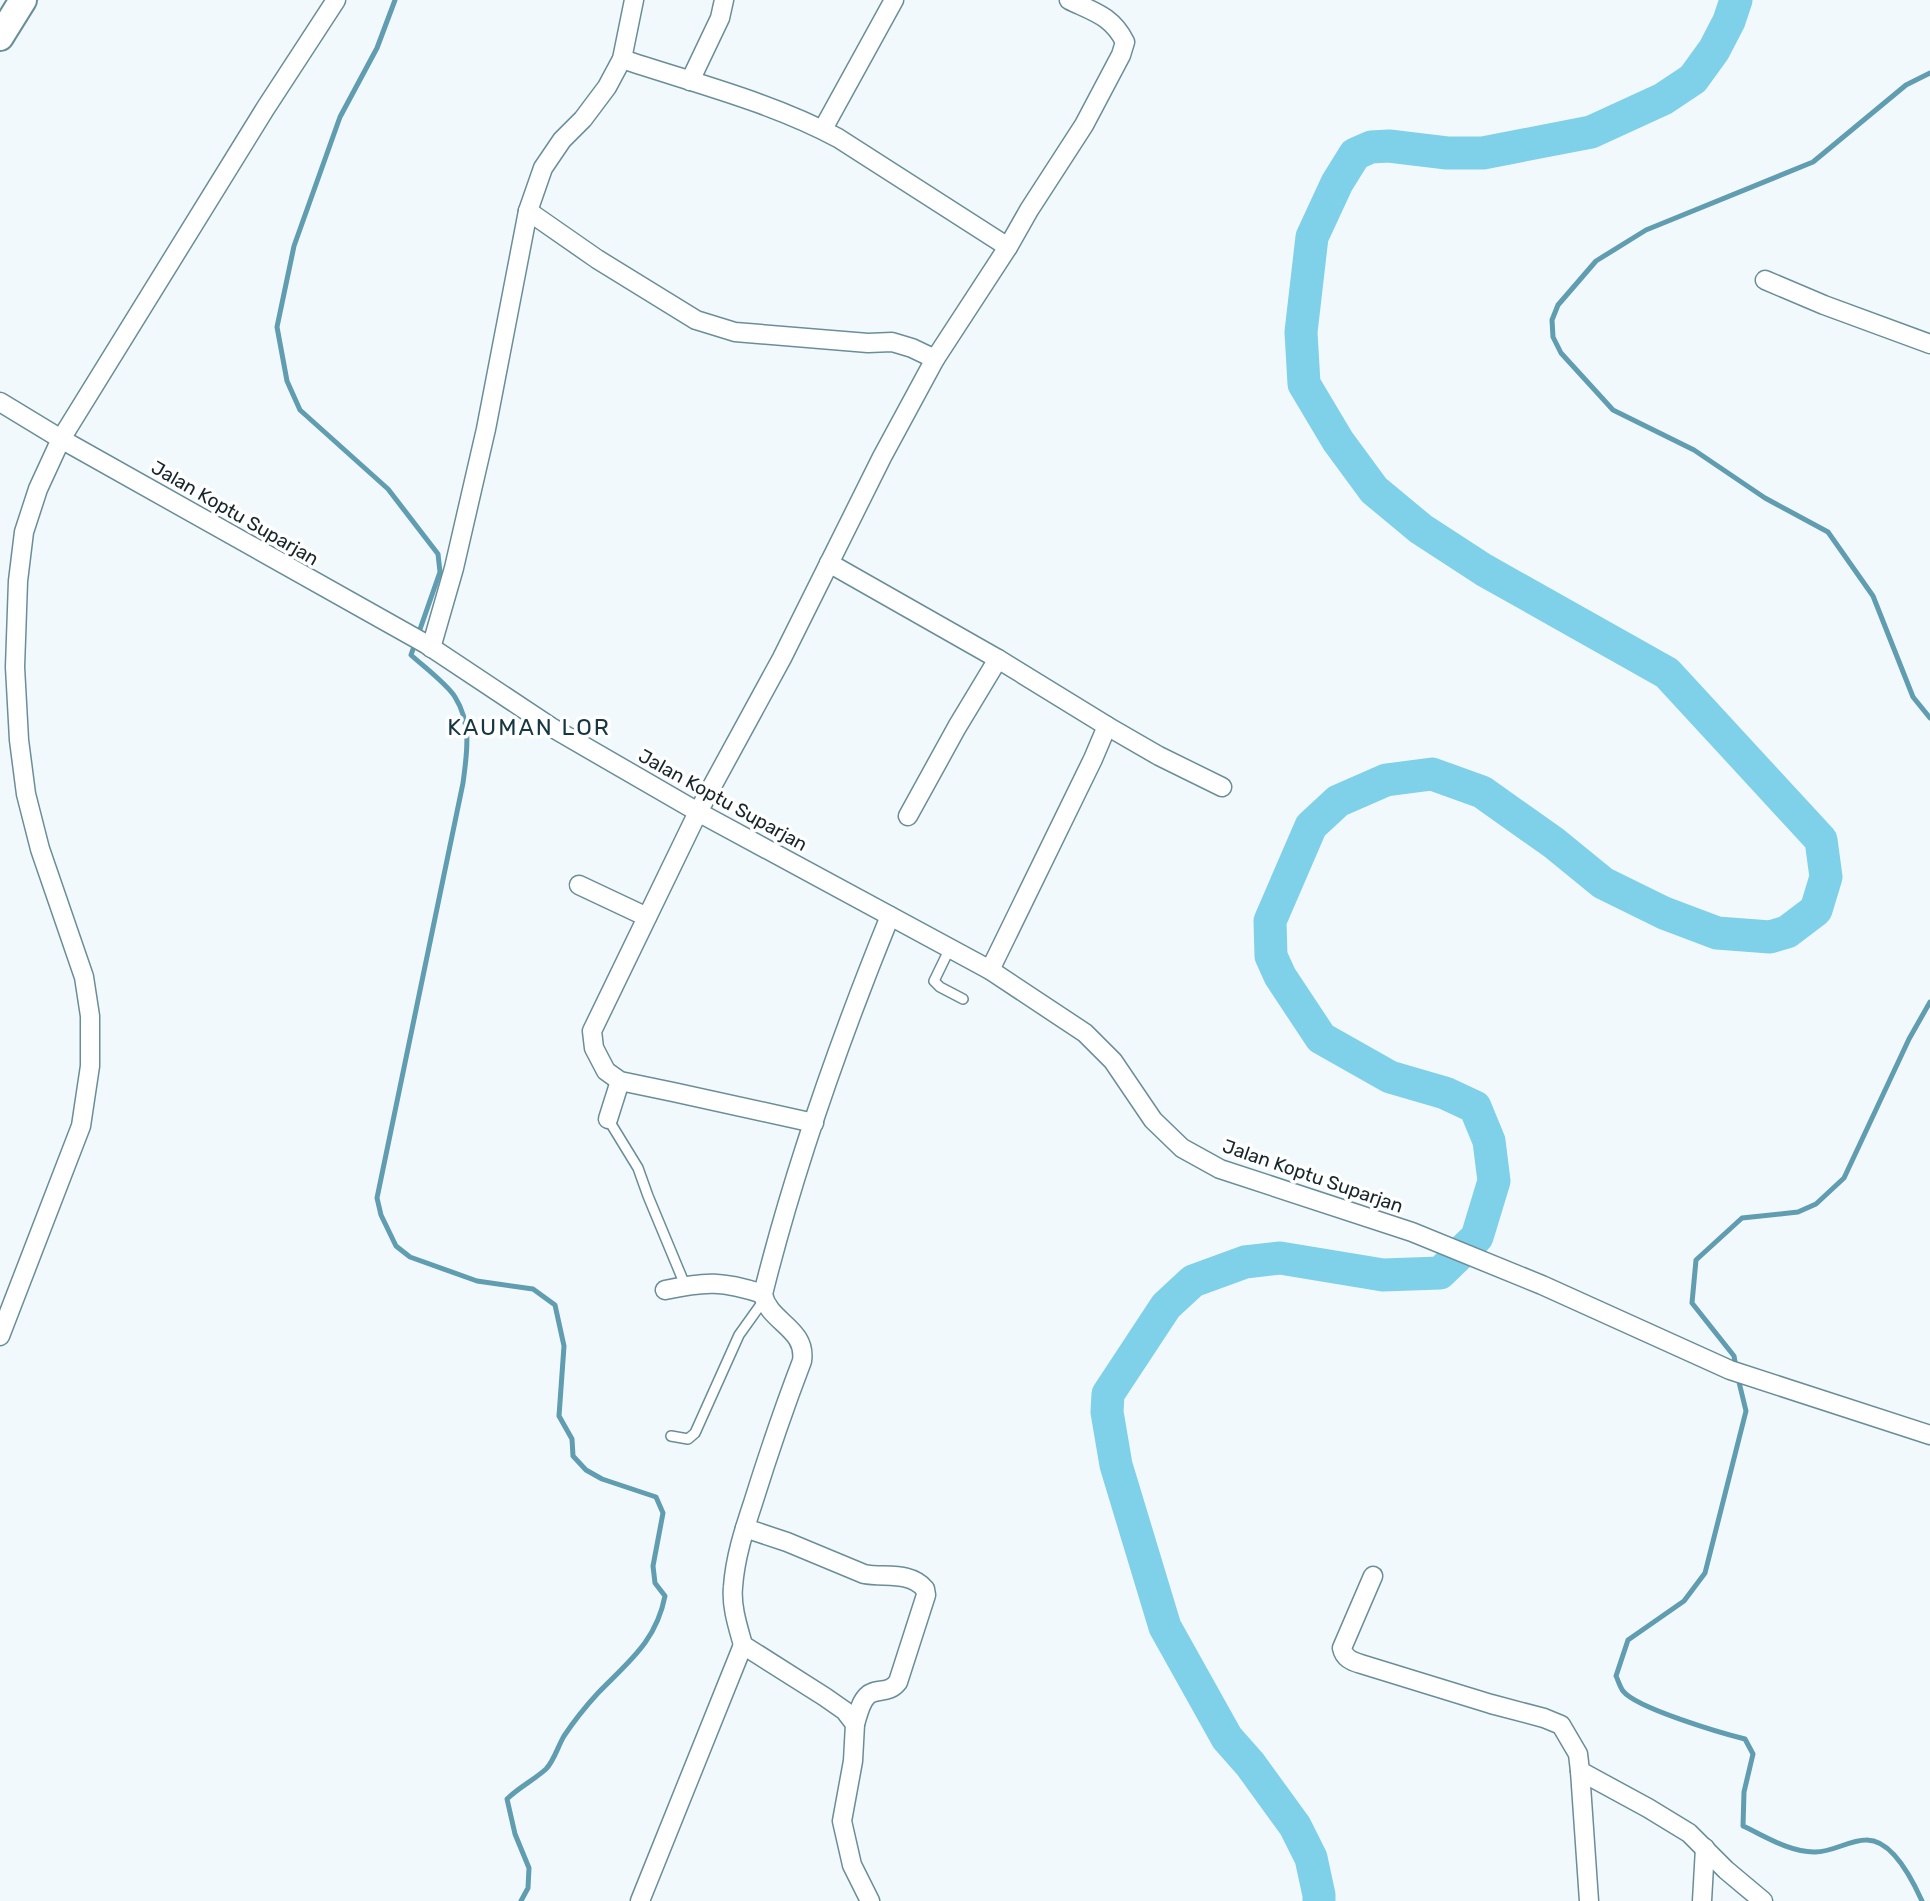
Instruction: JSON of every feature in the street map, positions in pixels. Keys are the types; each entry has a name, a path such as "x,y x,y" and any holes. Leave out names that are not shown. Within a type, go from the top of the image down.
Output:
{"main road":[{"path":"0,37 23,0"}],"street":[{"path":"0,1336 81,1126 90,1066 90,1017 84,977 40,849 26,794 19,740 15,667 18,580 24,532 38,489 61,439 265,109 336,0"},
{"path":"428,646 454,568 486,429 528,211 543,167 607,87 622,59 634,0"},
{"path":"690,81 720,18 724,0"},
{"path":"823,130 894,0"},
{"path":"814,1124 620,1081 606,1071 594,1048 592,1031 698,812 782,658 935,359 1084,125 1121,55 1125,42 1118,29 1106,17 1069,0"},
{"path":"622,59 813,124 1008,247"},
{"path":"528,211 597,259 696,320 735,332 868,343 892,342 935,359"},
{"path":"1765,280 1930,344"},
{"name":"Jalan Koptu Suparjan","path":"0,402 428,646 551,727 698,812 990,970 1085,1033 1113,1061 1153,1120 1182,1148 1220,1169 1412,1232 1542,1285 1730,1370 1930,1435"},
{"path":"829,563 998,659 1159,756 1222,787"},
{"path":"908,816 998,659"},
{"path":"990,970 1107,726"},
{"path":"579,885 647,917"},
{"path":"764,1297 775,1250 817,1110 890,916"},
{"path":"608,1119 620,1081"},
{"path":"640,1901 743,1645 732,1589 739,1549 774,1434 802,1361 803,1350 800,1340 764,1297 734,1285 709,1282 665,1290"},
{"path":"745,1528 788,1542 864,1574 904,1576 916,1580 925,1589 926,1595 898,1682 887,1691 867,1696 855,1724 853,1761 842,1821 852,1865 870,1901"},
{"path":"1373,1576 1342,1648 1343,1655 1361,1664 1561,1725 1578,1754 1589,1901"},
{"path":"743,1645 845,1711 855,1724"},
{"path":"1580,1771 1689,1833 1726,1870 1763,1901"},
{"path":"1702,1901 1705,1848"}],"lane":[{"path":"949,950 934,981 940,988 963,999"},
{"path":"608,1119 638,1168 685,1285"},
{"path":"671,1436 688,1438 695,1433 739,1335 764,1297"}],"waterway":[{"path":"395,0 377,48 340,117 294,246 277,327 287,381 300,410 388,489 438,554 440,572 411,655 455,697 466,728 467,750 463,783 377,1198 381,1215 396,1246 410,1257 477,1281 533,1289 555,1305 564,1346 559,1416 572,1439 573,1456 586,1470 602,1479 656,1497 663,1513 653,1566 655,1583 665,1596 661,1612 648,1639 576,1719 546,1769 507,1799 515,1834 529,1868 528,1888 521,1901"},
{"path":"1319,1901 1311,1858 1295,1826 1250,1764 1227,1738 1165,1627 1116,1465 1107,1412 1108,1394 1166,1306 1193,1281 1245,1262 1280,1258 1383,1275 1440,1273 1477,1237 1494,1181 1489,1141 1475,1107 1445,1093 1390,1077 1321,1038 1280,976 1271,956 1270,921 1311,826 1338,801 1386,780 1432,774 1482,792 1554,843 1603,883 1664,913 1717,933 1770,937 1787,932 1816,910 1826,877 1821,840 1667,673 1484,570 1421,529 1374,490 1338,441 1304,384 1301,332 1312,237 1337,183 1355,154 1371,147 1389,146 1447,153 1483,153 1591,132 1663,99 1693,79 1714,50 1736,0"},
{"path":"1930,73 1906,85 1813,162 1646,230 1596,261 1558,305 1552,320 1553,337 1561,353 1613,410 1694,450 1765,498 1828,532 1873,596 1913,697 1930,718"},
{"path":"1736,1368 1734,1356 1692,1303 1696,1260 1742,1218 1798,1212 1816,1204 1844,1178 1909,1039 1930,1002"},
{"path":"1738,1378 1746,1411 1705,1573 1684,1601 1628,1640 1616,1676 1623,1691 1644,1705 1745,1739 1753,1754 1744,1792 1743,1826 1777,1843 1805,1851 1827,1851 1866,1840 1876,1842 1893,1854 1922,1901"}],"district":[{"name":"KAUMAN LOR","path":"529,727"}]}
